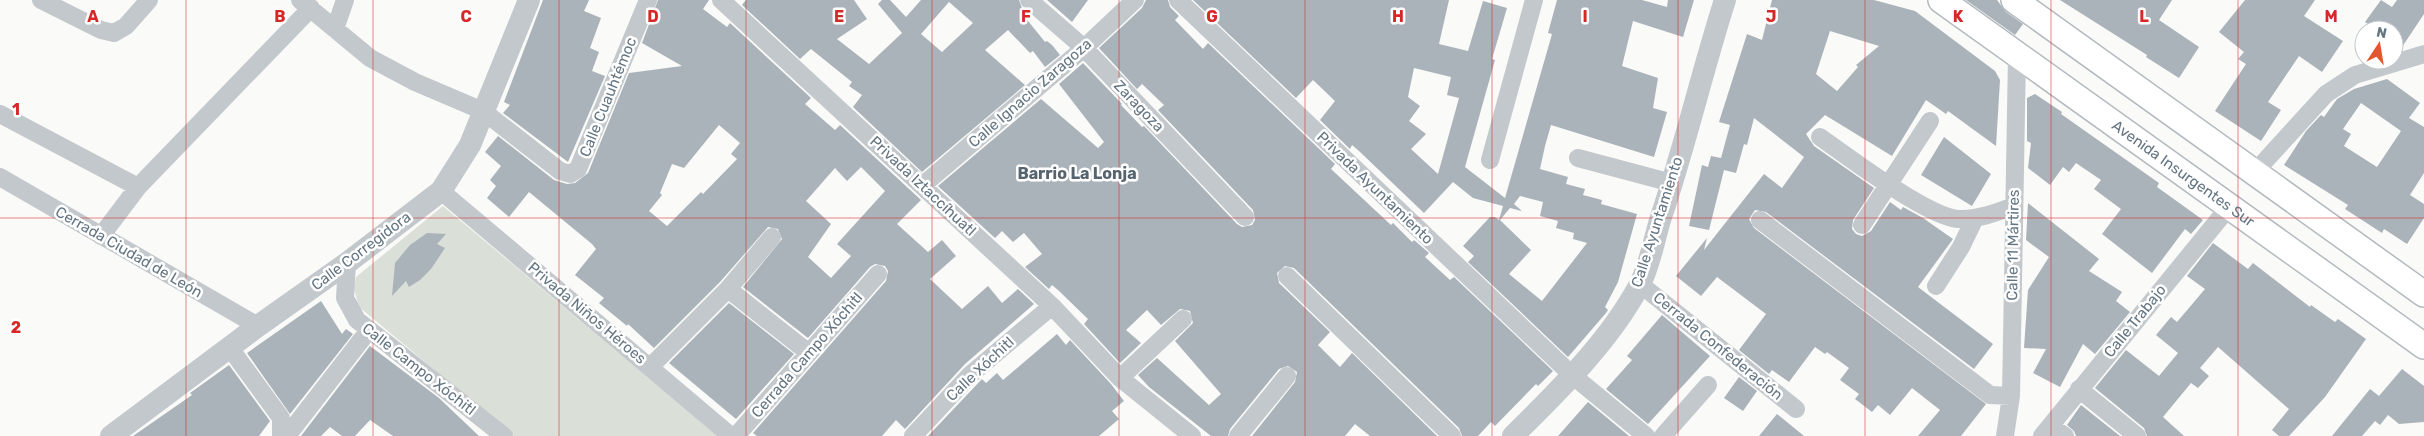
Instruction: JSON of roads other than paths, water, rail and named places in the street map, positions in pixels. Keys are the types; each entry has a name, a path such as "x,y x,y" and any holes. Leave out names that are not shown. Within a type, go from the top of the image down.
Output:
{"main road":[{"name":"Avenida Insurgentes Sur","path":"1941,0 2424,346"},
{"path":"2014,0 2424,294"}],"street":[{"path":"41,0 101,30 114,33 126,26 149,0"},
{"path":"335,29 345,0"},
{"name":"Calle Corregidora","path":"111,436 258,326 347,263 441,191 470,145 529,0"},
{"name":"Calle Cuauhtémoc","path":"305,4 370,58 390,70 483,111 560,171 570,174 578,169 648,0"},
{"name":"Privada Iztaccíhuatl","path":"721,0 1052,306 1120,378 1192,436"},
{"name":"Zaragoza","path":"1029,0 1084,48 1245,216"},
{"name":"Calle Ignacio Zaragoza","path":"923,185 1084,48 1136,0"},
{"name":"Privada Ayuntamiento","path":"1178,0 1572,375 1646,436"},
{"path":"1490,160 1534,0"},
{"name":"Calle Ayuntamiento","path":"1513,436 1572,375 1608,332 1640,284 1672,183 1704,67 1725,0"},
{"path":"100,236 138,187 305,4"},
{"name":"Calle 11 Mártires","path":"2005,436 2010,396 2017,54"},
{"path":"2254,172 2326,94 2355,75 2424,54"},
{"path":"0,114 138,187"},
{"path":"1862,225 1890,185 1930,121"},
{"path":"1820,137 1890,185 1939,214 1956,219 1974,218 2014,206"},
{"path":"1578,158 1672,183"},
{"name":"Cerrada Ciudad de León","path":"0,176 100,236 258,326"},
{"name":"Privada Niños Héroes","path":"441,191 732,436"},
{"name":"Calle Trabajo","path":"2046,431 2229,206"},
{"path":"1936,286 1961,247 1974,218"},
{"path":"1760,220 1990,394 2010,396"},
{"path":"651,366 728,290 772,237"},
{"name":"Calle Campo Xóchitl","path":"347,263 345,298 358,320 504,436"},
{"name":"Cerrada Campo Xóchitl","path":"736,436 878,274"},
{"path":"1288,276 1452,436"},
{"name":"Cerrada Confederación","path":"1640,284 1796,409"},
{"path":"728,290 809,353"},
{"name":"Calle Xóchitl","path":"913,436 970,375 1052,306"},
{"path":"1120,378 1183,319"},
{"path":"287,436 369,330"},
{"path":"230,348 281,418 281,436"},
{"path":"1238,436 1287,376"},
{"path":"1662,436 1708,384"},
{"path":"2079,389 2137,436"},
{"path":"2046,431 2065,436"}],"district":[{"name":"Barrio La Lonja","path":"1077,173"}]}
